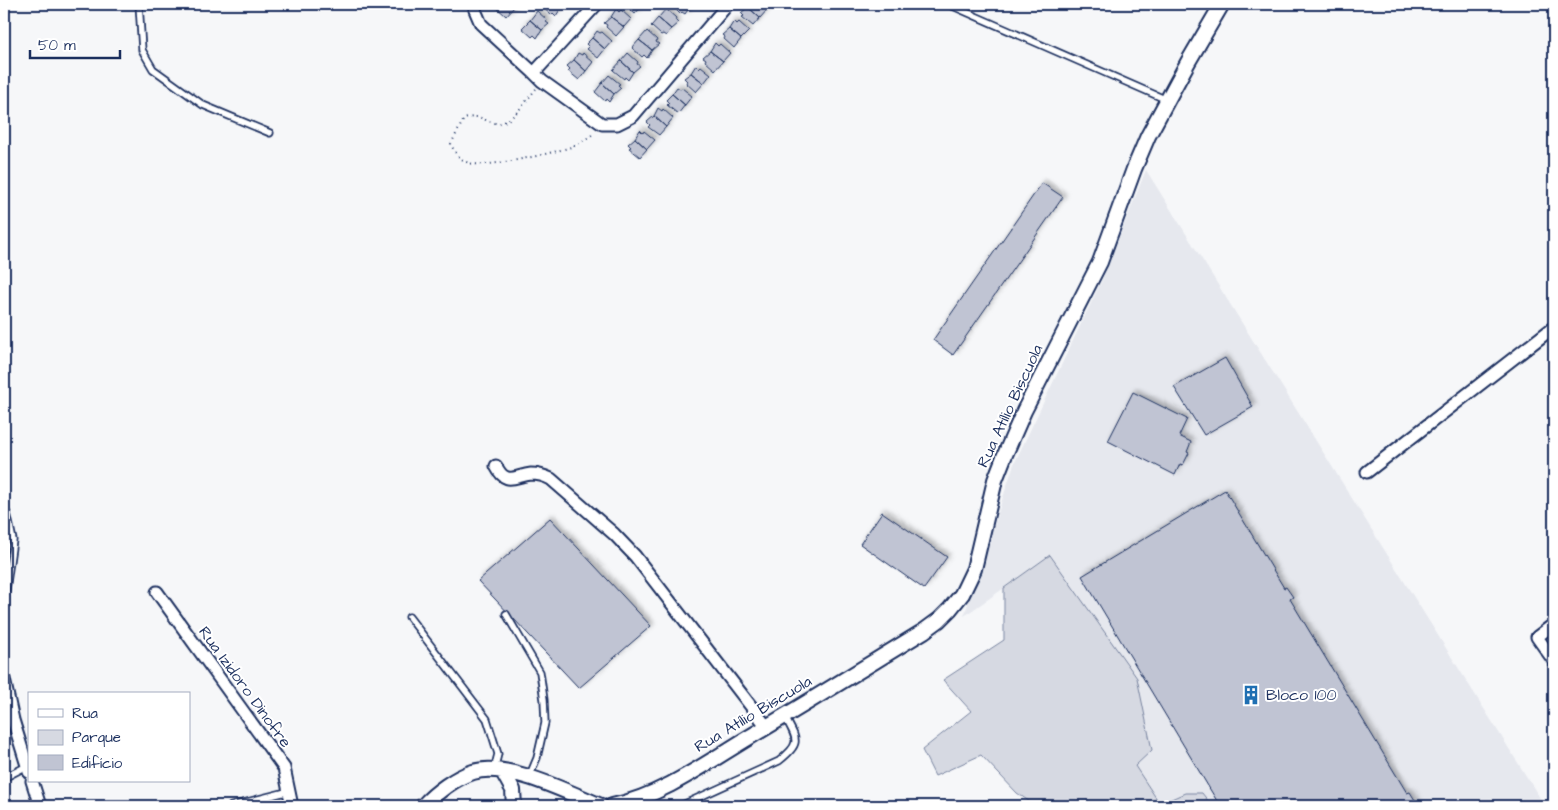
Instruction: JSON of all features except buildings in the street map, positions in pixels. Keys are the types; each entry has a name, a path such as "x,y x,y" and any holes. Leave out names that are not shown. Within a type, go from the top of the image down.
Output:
{"street":[{"path":"476,4 475,10 481,24 538,77 602,124 617,124 633,116 728,4"},
{"path":"538,77 596,4"},
{"name":"Rua Atílio Biscuola","path":"612,806 635,800 669,784 767,727 924,631 939,620 962,594 974,569 995,480 1024,411 1100,262 1134,169 1167,100 1222,4"},
{"path":"1367,472 1554,327"},
{"path":"496,466 500,475 507,478 513,479 532,474 552,479 614,534 635,556 767,727"},
{"name":"Rua Izidoro Dinofre","path":"157,592 284,768 292,806"},
{"path":"1554,624 1537,637 1554,661"},
{"path":"4,679 13,720 28,769"},
{"path":"499,771 513,790 514,806"},
{"path":"423,806 456,780 474,772 499,771 529,777 601,806"},
{"path":"32,782 40,806"}],"lane":[{"path":"139,4 142,50 153,69 203,105 270,134"},
{"path":"948,4 1167,100"},
{"path":"4,624 5,597 12,540 7,513"},
{"path":"506,614 540,672 544,700 545,723 537,758 529,777"},
{"path":"409,616 487,719 498,754 499,771"},
{"path":"680,806 780,761 792,751 796,743 785,716"},
{"path":"4,778 28,769"},
{"path":"231,806 290,791"}],"path":[{"path":"538,77 507,121 496,124 477,116 464,119 451,144 454,153 469,163 500,162 538,156 573,146 598,131 602,124"}],"shaded area":[{"path":"1146,170 1545,806 1212,806 1202,793 1185,793 1160,804 1135,766 1050,556 964,616 1014,464 1102,280"}],"green space":[{"path":"1050,555 1137,678 1152,750 1135,766 1160,804 1185,793 1202,793 1212,806 1036,806 1017,793 981,755 935,776 922,750 971,711 943,680 1004,640 1004,588"}],"place":[{"name":"Bloco 100","path":"1251,695"}]}
